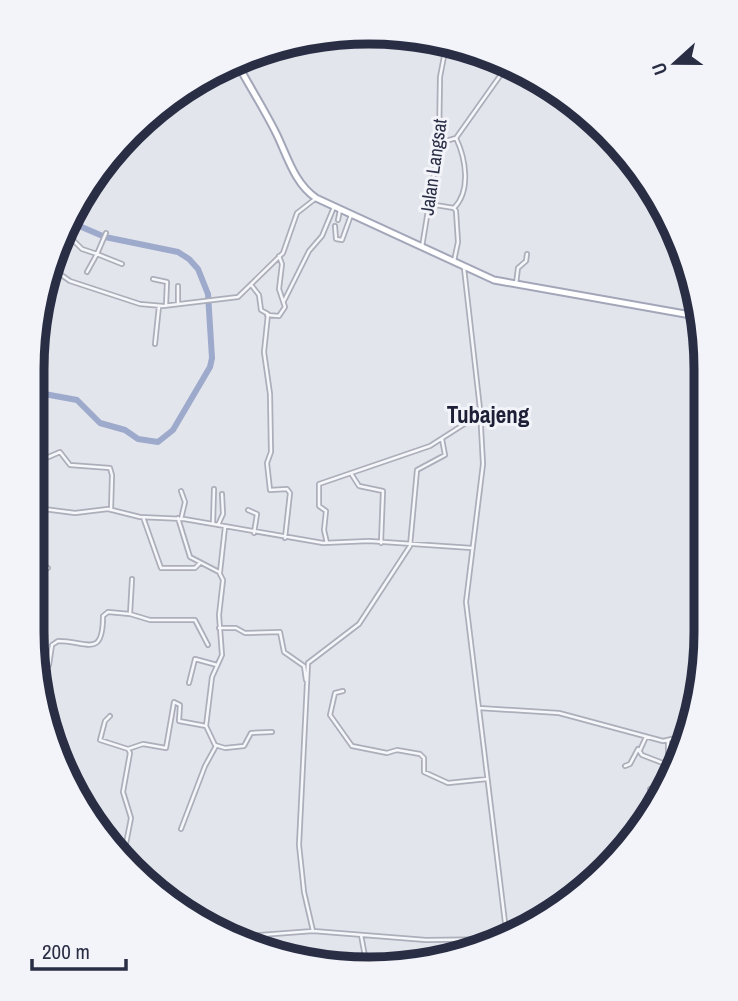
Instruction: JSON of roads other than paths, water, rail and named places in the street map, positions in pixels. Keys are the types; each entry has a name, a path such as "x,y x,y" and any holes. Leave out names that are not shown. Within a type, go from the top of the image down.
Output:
{"main road":[{"path":"241,71 296,176 307,192 316,198 494,280 689,315"}],"street":[{"name":"Jalan Langsat","path":"422,247 439,142 440,77 445,53"},
{"path":"439,142 456,138 502,73"},
{"path":"454,208 462,198 465,179 456,138"},
{"path":"59,272 77,283 131,302 159,306 240,296 283,253 297,213 316,198"},
{"path":"429,204 454,208 457,212 458,242 454,262"},
{"path":"337,208 338,220"},
{"path":"284,301 309,251 322,236 337,208"},
{"path":"335,226 336,239 342,240 351,215"},
{"path":"87,272 106,234"},
{"path":"72,239 82,249 122,264"},
{"path":"516,284 518,268 526,261 527,254"},
{"path":"252,285 260,295 261,310 267,315 279,316 284,310 284,301 279,289 282,264 279,256"},
{"path":"464,268 481,413 482,474 466,602 506,927"},
{"path":"153,279 167,282 166,305"},
{"path":"178,286 178,303"},
{"path":"155,344 159,306"},
{"path":"267,315 264,352 270,394 271,452 267,463 270,490 287,489 290,493 285,538"},
{"path":"327,543 324,530 326,511 319,507 318,485 442,439 481,413"},
{"path":"313,931 304,892 299,847 309,662 359,624 410,546 417,470 445,455 442,439"},
{"path":"44,458 60,452 70,465 110,468 113,475 111,510"},
{"path":"352,474 359,486 383,491 381,542"},
{"path":"213,524 214,489"},
{"path":"181,491 184,499 180,518 188,555 220,573"},
{"path":"218,526 223,514 222,494"},
{"path":"44,509 75,513 111,510 143,517 180,518 254,533 327,543 381,542 472,548"},
{"path":"248,510 257,514 254,533"},
{"path":"143,517 161,568 195,568 200,564"},
{"path":"216,746 205,726 209,690 222,655 219,628 223,580 220,573 225,527"},
{"path":"44,569 48,568"},
{"path":"131,614 132,579"},
{"path":"46,666 49,665 52,645 58,641 88,646 96,643 103,633 104,613 131,614 150,620 195,620 208,645"},
{"path":"219,628 234,628 245,633 280,632 284,652 304,666 307,680"},
{"path":"189,683 195,659 217,665"},
{"path":"343,691 335,693 330,715 352,746 385,753 397,750 420,754 423,757 424,772 445,782 487,779"},
{"path":"110,716 105,721 100,740 105,744 128,749 143,744 166,748 174,702 180,705 179,721 205,726"},
{"path":"478,708 559,713 668,742 676,739"},
{"path":"216,746 242,747 251,733 272,732"},
{"path":"625,766 630,764 646,737"},
{"path":"668,742 668,758"},
{"path":"181,830 205,766 216,746"},
{"path":"125,847 131,818 123,792 129,759 128,749"},
{"path":"640,750 643,755 665,766"},
{"path":"199,909 215,915 231,926"},
{"path":"255,936 313,931 426,940 475,939"},
{"path":"361,935 365,957"}],"waterway":[{"path":"44,394 77,400 100,423 125,430 138,439 158,442 173,430 210,367 212,358 208,294 198,269 189,259 178,252 105,237 77,225"}],"district":[{"name":"Tubajeng","path":"488,415"}]}
